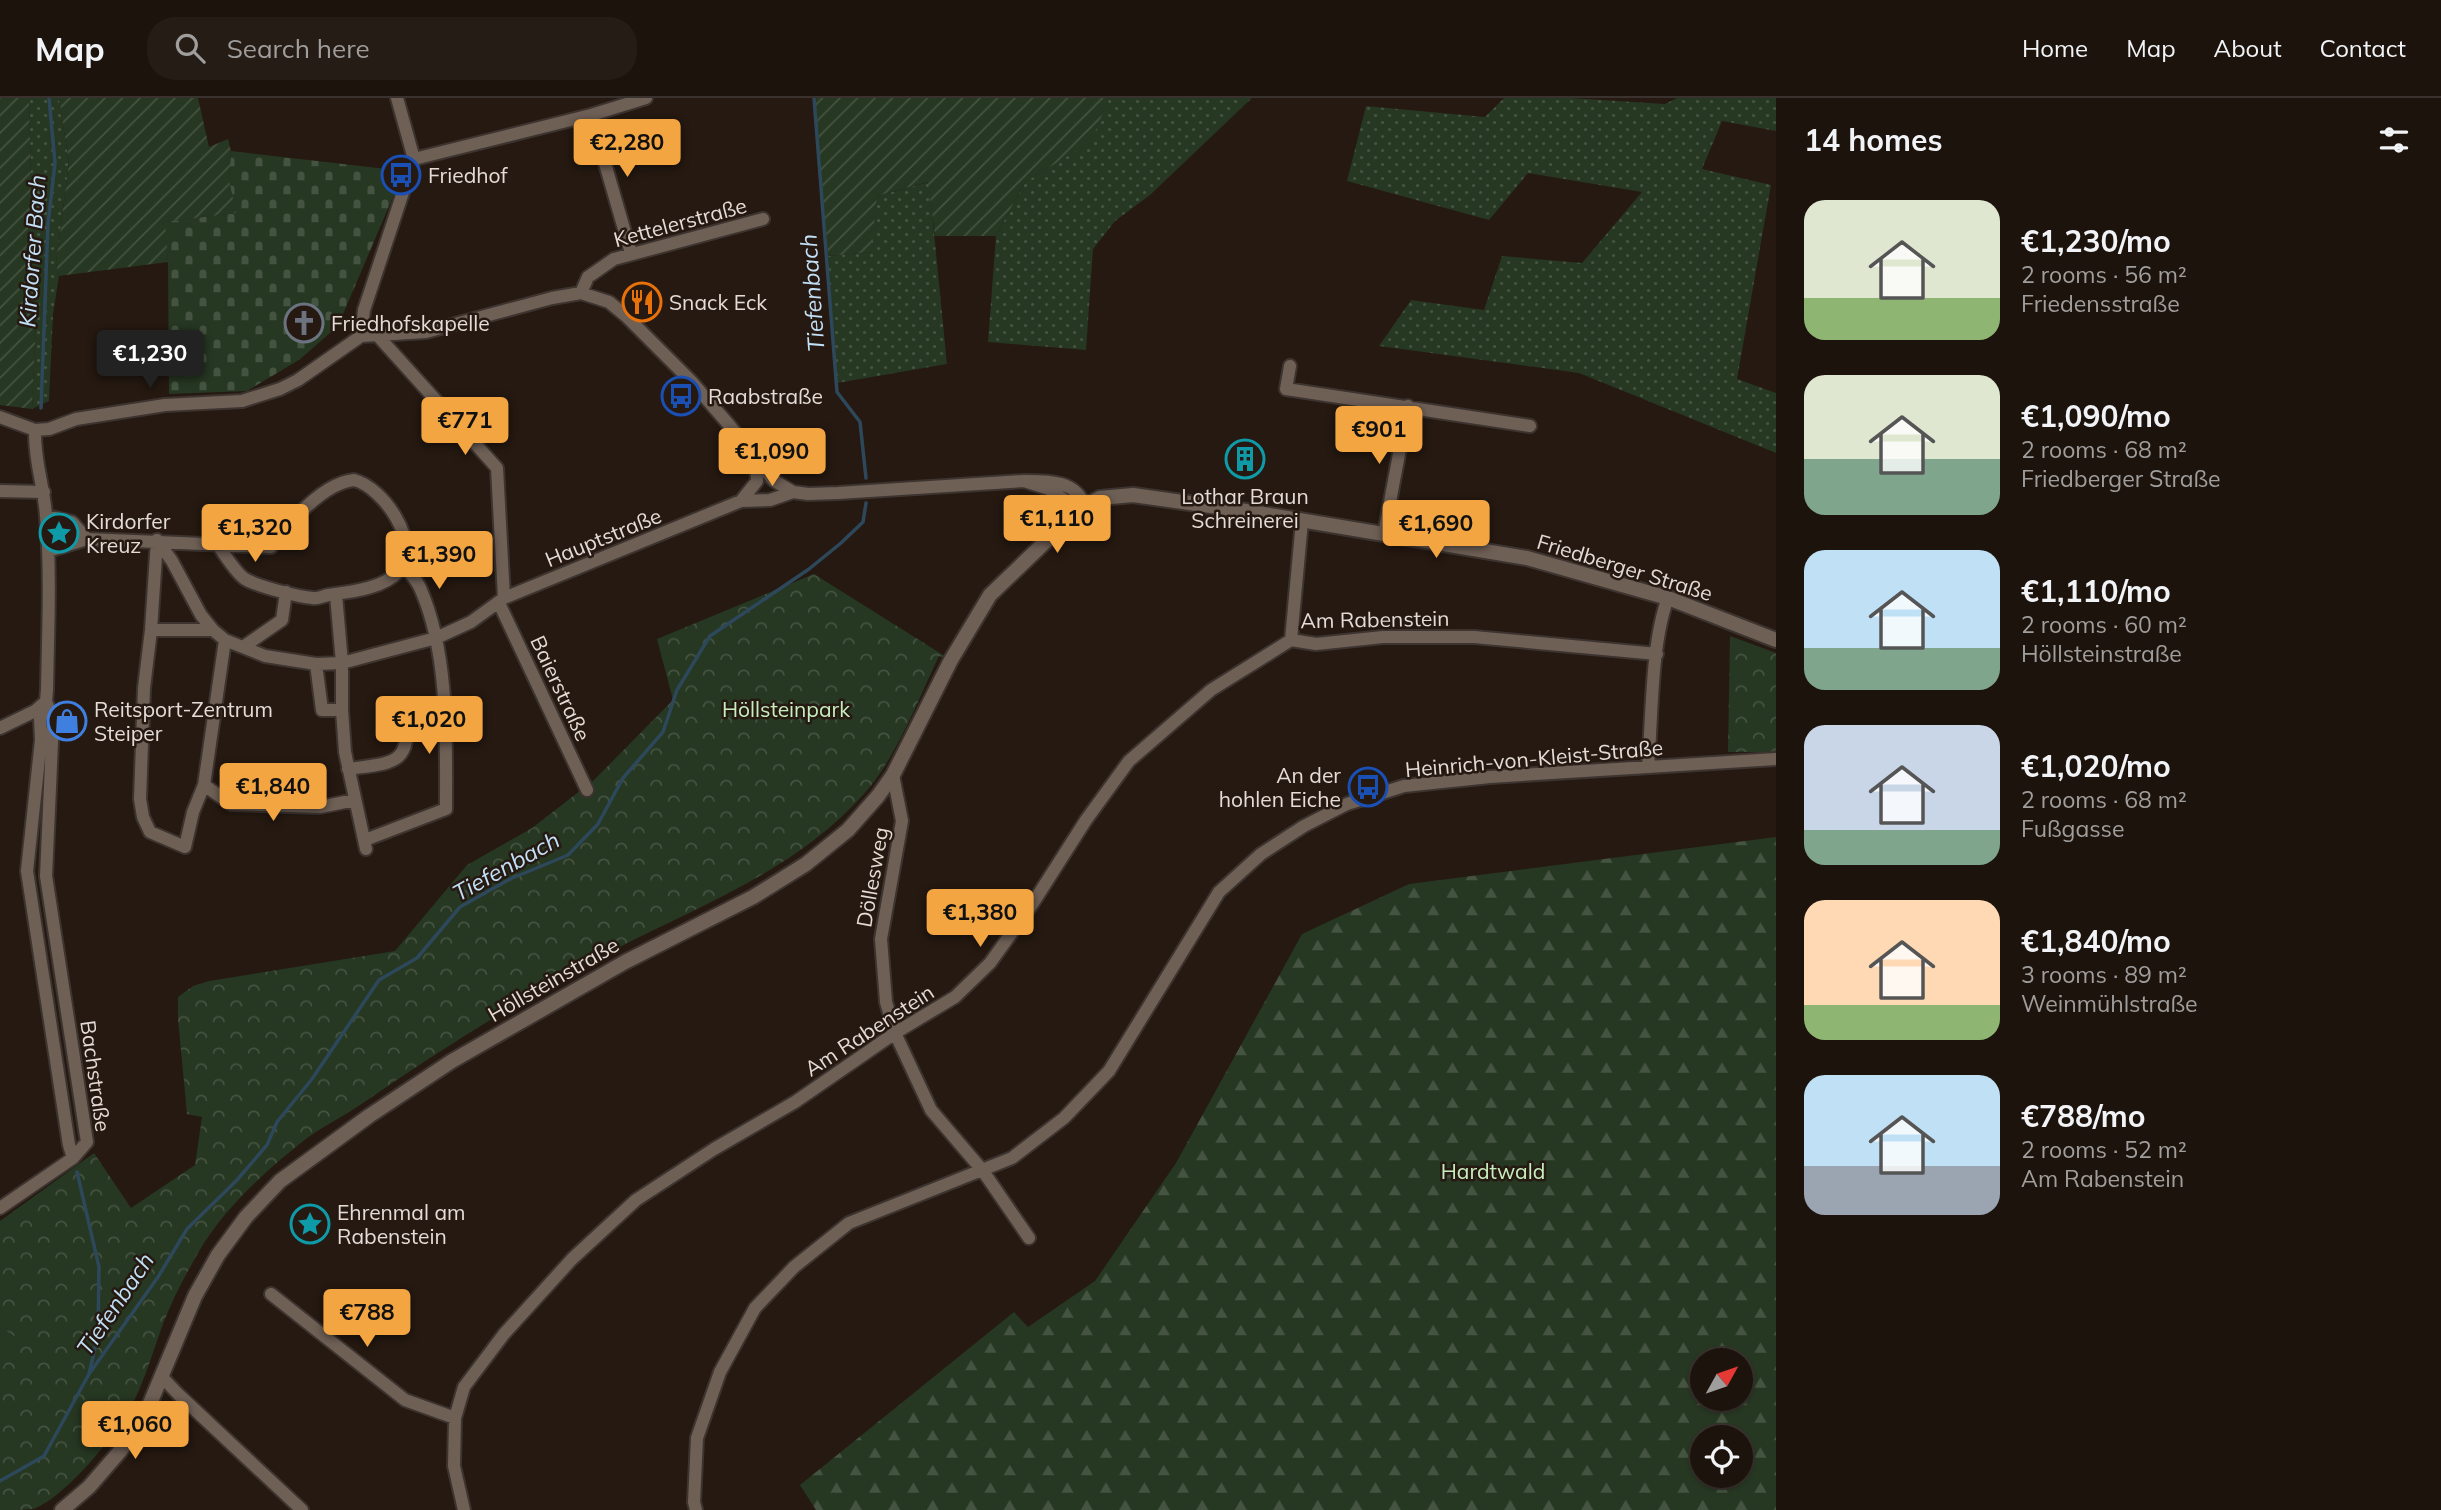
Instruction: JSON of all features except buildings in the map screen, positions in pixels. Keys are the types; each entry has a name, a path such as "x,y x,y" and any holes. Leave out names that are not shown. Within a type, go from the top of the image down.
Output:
{"street":[{"path":"361,336 364,310 414,159 397,98"},
{"path":"414,159 591,115 646,98"},
{"path":"591,115 631,253"},
{"name":"Kettelerstraße","path":"581,293 588,277 614,259 763,219"},
{"path":"0,417 36,430 49,429 76,419 165,405 242,401 280,389 298,380 361,336 426,332 552,298 581,293 609,302 626,316 699,390 773,480 793,492 838,493 1024,481 1049,489 1070,504 1086,506"},
{"path":"378,336 497,468 501,600"},
{"path":"1290,366 1286,389 1530,426"},
{"path":"1384,534 1408,406"},
{"name":"Bachstraße","path":"36,430 34,452 47,516 46,701 40,719 41,740 27,871 73,1158 88,1142 46,876 53,720 46,701"},
{"path":"741,501 757,481 756,460"},
{"path":"48,551 87,539 271,547 302,511 331,488 354,480 368,486 391,508 402,530 404,545 402,564 391,577 375,586 315,599 244,578 218,545"},
{"path":"0,491 44,492"},
{"name":"Hauptstraße","path":"157,540 173,561 201,615 225,640 265,656 316,664 342,663 436,638 471,621 501,600 741,501 770,499 793,492"},
{"name":"Friedberger Straße","path":"1086,506 1100,498 1133,495 1527,558 1668,598 1776,640"},
{"name":"Höllsteinstraße","path":"62,1510 89,1487 144,1418 195,1296 218,1255 246,1217 280,1181 369,1116 452,1061 625,962 753,897 806,864 848,830 893,775 951,660 990,595 1005,578 1086,506"},
{"path":"47,516 72,523 87,539"},
{"path":"1291,640 1302,521"},
{"path":"157,540 144,688 140,799 143,817 150,832 185,847 193,812 204,785 225,640"},
{"path":"336,595 348,769 366,844 446,808 445,729 436,638 421,588 402,564"},
{"path":"243,647 282,620 286,592"},
{"path":"1648,767 1657,654 1668,598"},
{"name":"Baierstraße","path":"501,600 587,790"},
{"path":"151,630 213,630"},
{"name":"Am Rabenstein","path":"464,1510 454,1466 455,1418 464,1387 503,1335 572,1259 636,1200 714,1149 796,1102 895,1033 955,997 990,963 1129,761 1211,690 1291,640 1316,644 1383,637 1474,637 1657,654"},
{"path":"316,664 322,710 342,710"},
{"path":"0,728 35,711 46,701"},
{"path":"348,769 397,759 403,753 408,732 405,715"},
{"name":"Heinrich-von-Kleist-Straße","path":"696,1510 694,1502 697,1438 720,1372 755,1308 794,1267 849,1223 1012,1158 1064,1118 1110,1071 1219,892 1261,854 1304,826 1347,804 1404,786 1490,777 1776,759"},
{"name":"Döllesweg","path":"893,775 902,821 881,939 886,1002 895,1033 932,1110 983,1171 1029,1238"},
{"path":"204,785 231,804 320,807 355,800"},
{"path":"0,1208 73,1158"},
{"path":"271,1294 405,1400 455,1418"},
{"path":"162,1377 302,1510"}],"green space":[{"path":"0,98 29,98 35,343 32,409 0,405"},
{"path":"29,98 59,98 69,163 56,263 59,276 53,314 49,401 32,409 35,343"},
{"path":"59,98 198,98 209,147 228,139 231,151 229,180 236,213 165,222 168,262 59,276 56,263 69,163"},
{"path":"815,98 1109,98 1091,142 1025,182 996,236 935,236 928,182 877,196 871,252 828,256"},
{"path":"1109,98 1252,98 1150,195 1115,221 1093,249 1086,350 988,342 996,236 1025,182 1090,142"},
{"path":"1504,98 1571,98 1665,104 1677,98 1776,98 1776,131 1722,121 1702,169 1771,185 1737,379 1776,393 1776,453 1579,373 1379,346 1411,300 1484,310 1502,256 1582,263 1642,192 1528,173 1489,220 1347,181 1366,106 1485,117"},
{"path":"231,151 404,171 338,326 299,360 247,391 169,394 168,262 164,222 235,213 229,180"},
{"path":"929,182 947,364 837,383 828,256 870,252 877,196"},
{"name":"Höllsteinpark","path":"814,574 951,660 939,656 896,747 863,795 836,822 777,866 516,1004 302,1142 245,1193 208,1237 170,1306 132,1405 102,1448 74,1479 46,1503 33,1509 0,1510 0,1221 94,1153 131,1208 195,1165 202,1117 187,1114 178,997 193,986 209,981 395,951 467,865 532,828 594,780 673,700 657,639"},
{"path":"1730,636 1776,653 1776,752 1728,752"},
{"name":"Hardtwald","path":"1776,837 1776,1510 816,1510 800,1485 1014,1312 1028,1327 1095,1281 1176,1163 1302,934 1409,884"},
{"path":"0,1327 20,1340 0,1372"}],"waterway":[{"name":"Kirdorfer Bach","path":"41,408 48,224 55,163 49,98"},
{"name":"Tiefenbach","path":"814,98 837,392 860,422 866,478"},
{"name":"Tiefenbach","path":"89,1374 158,1277 187,1229 237,1180 267,1145 277,1122 312,1079 379,980 417,958 460,907 510,879 568,855 598,824 623,778 663,732 677,690 710,636 809,569 841,543 863,522 866,503"},
{"name":"Kirdorfer Bach","path":"0,1481 44,1456 89,1374 98,1335 99,1267 77,1172"}],"place":[{"name":"Friedhof","path":"401,175"},
{"name":"Snack Eck","path":"642,302"},
{"name":"Friedhofskapelle","path":"304,323"},
{"name":"Raabstraße","path":"681,396"},
{"name":"Lothar Braun Schreinerei","path":"1245,459"},
{"name":"Kirdorfer Kreuz","path":"59,533"},
{"name":"Reitsport-Zentrum Steiper","path":"67,721"},
{"name":"An der hohlen Eiche","path":"1368,787"},
{"name":"Ehrenmal am Rabenstein","path":"310,1224"}]}
